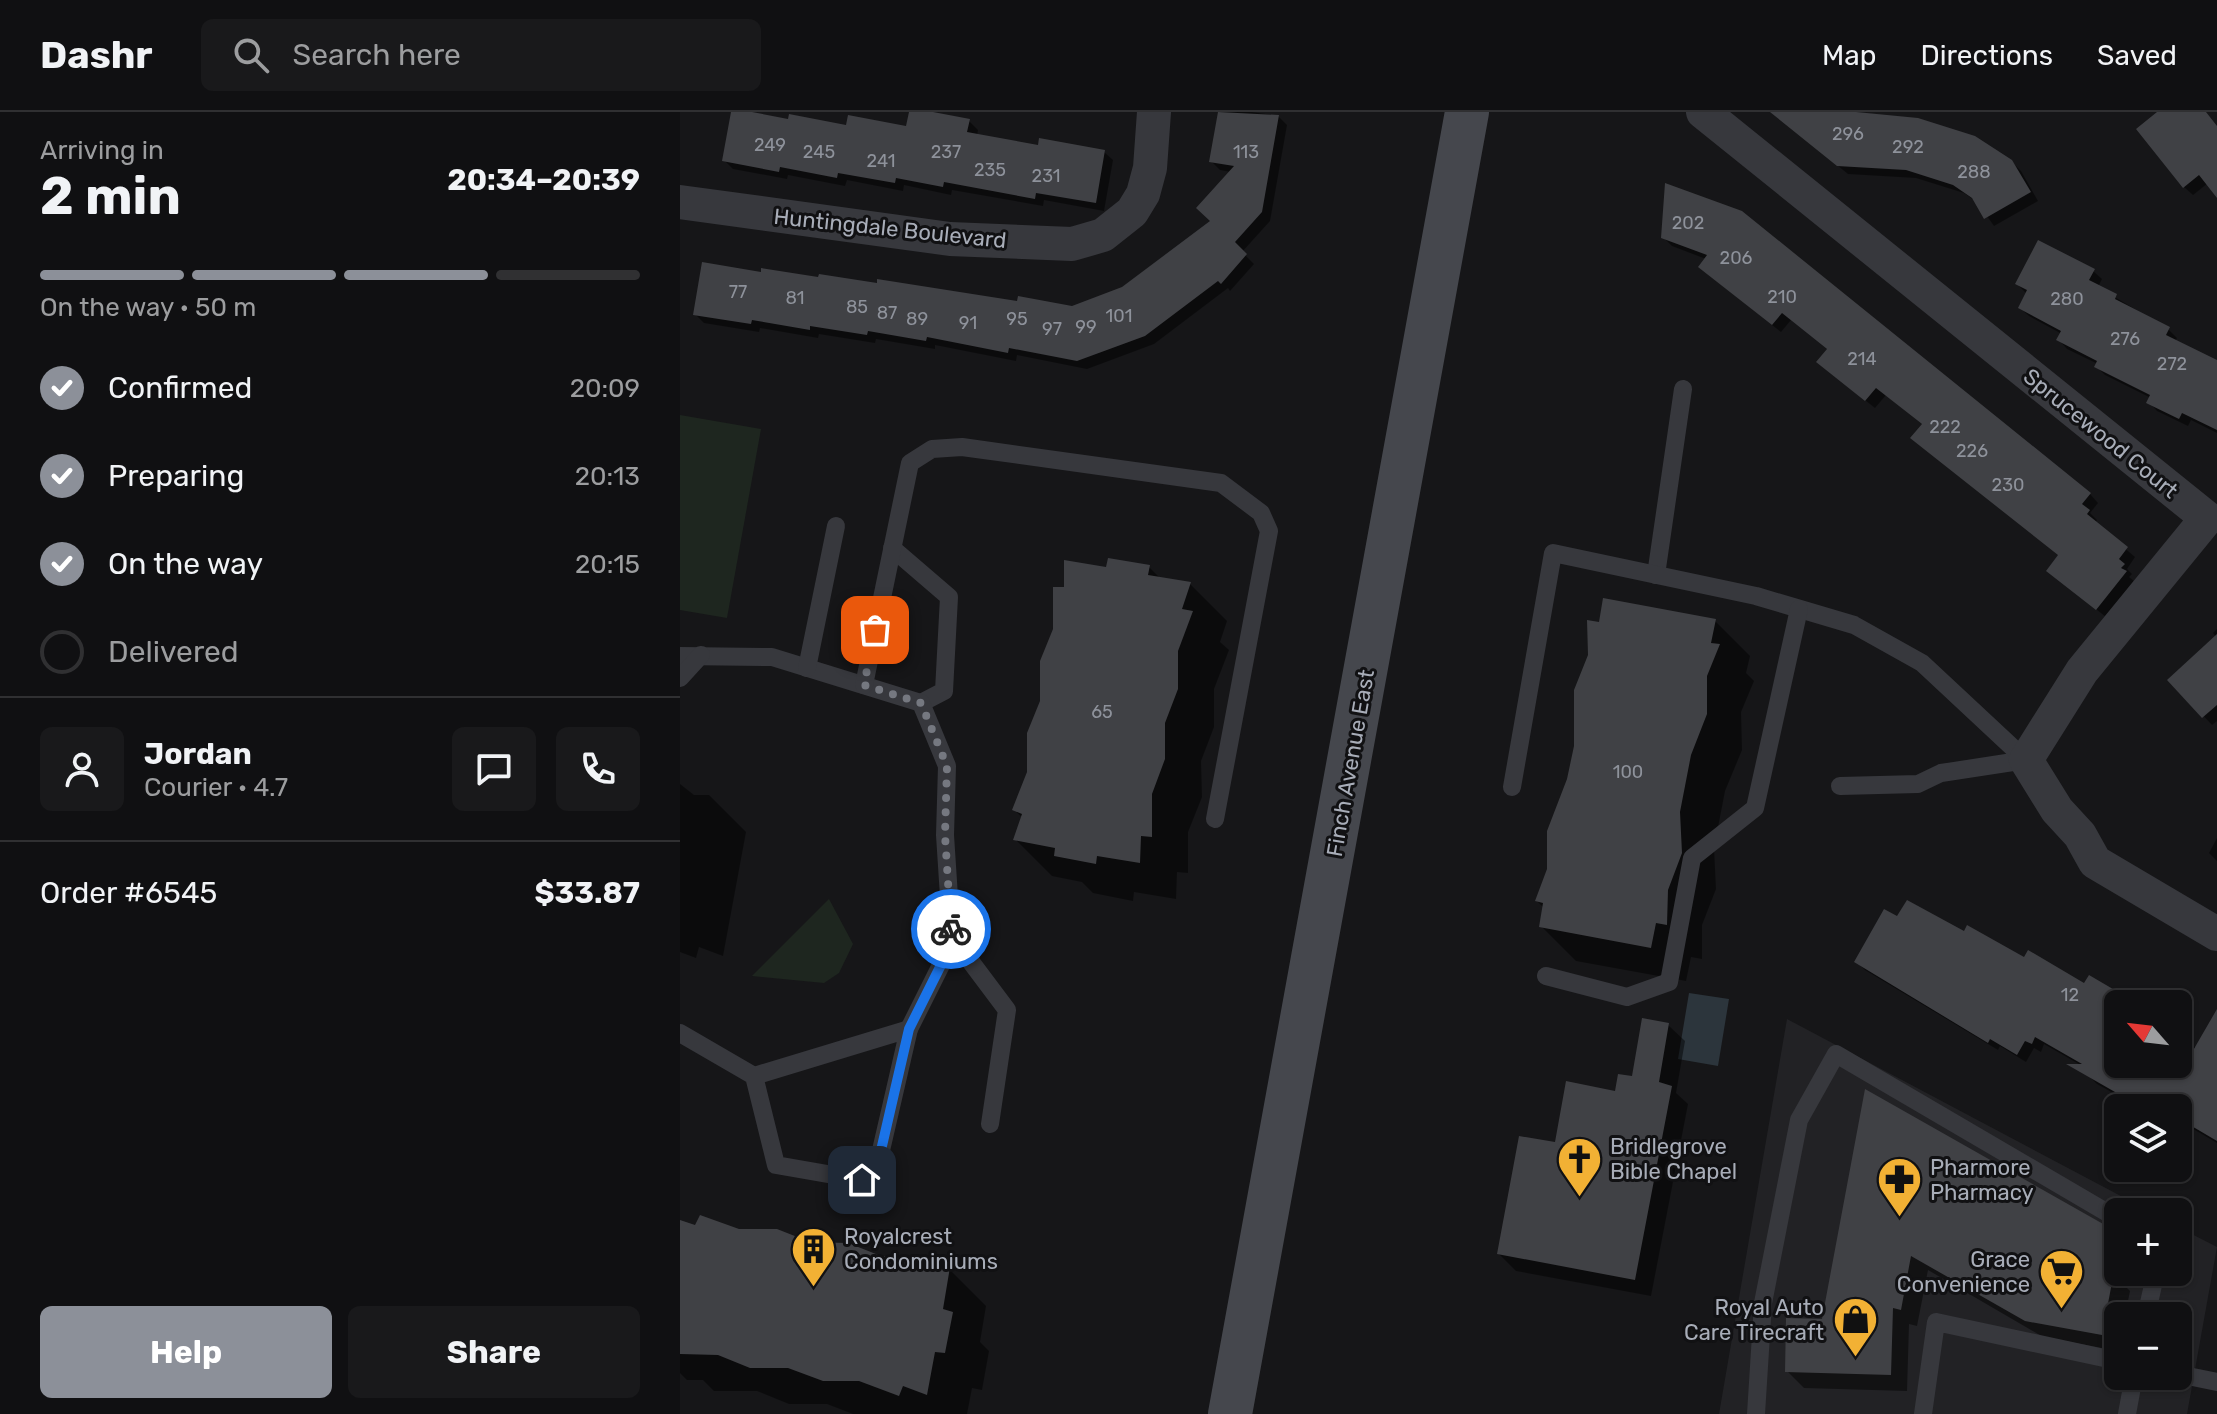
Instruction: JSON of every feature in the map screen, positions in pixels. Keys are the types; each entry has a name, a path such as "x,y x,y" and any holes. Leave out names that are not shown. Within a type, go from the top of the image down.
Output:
{"main road":[{"name":"Finch Avenue East","path":"1230,1414 1467,112"}],"street":[{"name":"Huntingdale Boulevard","path":"680,202 950,239 1072,244 1103,235 1132,212 1143,194 1150,168 1154,112"},
{"name":"Sprucewood Court","path":"1703,112 2207,518 2082,671 2026,760"},
{"path":"2026,760 2057,810 2080,835 2095,862 2217,934"}],"lane":[{"path":"1656,575 1683,389"},
{"path":"864,685 910,463 932,449 962,447 1221,483 1261,513 1269,531 1215,819"},
{"path":"807,668 836,526"},
{"path":"680,656 772,657 921,703 944,691 949,597 892,548"},
{"path":"1512,787 1553,553 1756,596 1854,625 1922,663 2026,760"},
{"path":"1546,976 1627,997 1669,982 1692,858 1755,808 1799,609"},
{"path":"680,678 701,655"},
{"path":"680,1033 754,1076 776,1165 862,1180 879,1159 909,1029 952,943 945,835 947,766 921,703"},
{"path":"1840,786 1918,784 1941,773 2026,760"},
{"path":"952,943 971,962 1007,1010 990,1124"},
{"path":"754,1076 909,1029"},
{"path":"1756,1414 1763,1303 1799,1120 1836,1054 2104,1211"},
{"path":"1923,1414 1936,1322 2104,1358"},
{"path":"2192,1377 2217,1382"},
{"path":"2127,1414 2131,1390"}],"shaded area":[{"path":"680,415 761,429 727,618 680,610"},
{"path":"829,899 853,944 839,973 824,983 752,976"},
{"path":"1689,993 1729,999 1718,1066 1678,1059"},
{"path":"1787,1019 2125,1198 2104,1198 2104,1286 2192,1286 2192,1234 2217,1247 2192,1386 2192,1302 2104,1302 2104,1390 2191,1390 2187,1414 1719,1414"}],"building":[{"path":"731,112 752,112 788,119 789,114 846,125 848,115 906,126 909,112 933,112 970,119 967,132 1038,145 1039,138 1105,150 1096,203 1036,193 1035,199 944,182 943,187 896,178 895,183 838,173 837,178 780,167 779,172 722,161"},
{"path":"1218,112 1279,115 1262,212 1235,242 1247,254 1221,284 1218,281 1145,336 1077,361 1009,348 1008,353 927,337 926,341 868,331 867,335 810,326 810,330 752,320 751,324 693,315 702,262 761,272 761,268 877,283 877,279 1017,301 1018,296 1072,306 1122,287 1210,221 1196,208 1234,166 1209,162"},
{"path":"1770,112 1856,112 1918,118 1975,136 2012,160 2031,192 1984,219 1972,198 1953,185 1906,170 1837,166"},
{"path":"2157,112 2206,112 2217,126 2217,198 2199,175 2183,188 2136,129"},
{"path":"1665,183 1742,211 2091,493 2082,504 2090,510 2087,514 2128,547 2119,559 2125,564 2121,568 2127,571 2096,610 2046,571 2058,555 1910,438 1922,424 1876,388 1865,401 1816,362 1827,349 1782,313 1772,325 1698,267 1707,255 1661,238"},
{"path":"2038,240 2095,269 2089,280 2117,294 2115,299 2170,327 2166,335 2217,360 2217,430 2182,413 2179,419 2146,403 2150,395 2094,367 2097,361 2056,340 2061,331 2018,308 2027,290 2015,284"},
{"path":"1108,558 1150,565 1148,575 1191,582 1182,609 1193,611 1178,651 1178,689 1165,723 1165,759 1152,794 1152,837 1141,836 1140,863 1097,856 1096,864 1054,856 1055,848 1013,840 1022,814 1012,810 1027,772 1027,733 1040,701 1040,661 1053,629 1053,587 1064,587 1064,560 1106,567"},
{"path":"1603,598 1716,619 1711,643 1720,644 1707,676 1707,714 1691,755 1680,812 1682,853 1668,890 1667,925 1656,923 1651,948 1539,927 1543,903 1535,901 1547,869 1547,831 1567,779 1574,746 1574,690 1588,655 1587,620 1599,622"},
{"path":"2217,634 2217,705 2202,718 2167,680"},
{"path":"1907,900 1964,931 1967,925 2024,957 2028,950 2084,983 2089,975 2115,990 2104,990 2104,1078 2192,1078 2192,1052 2217,1009 2217,1141 2192,1126 2192,1094 2118,1094 2066,1064 2082,1064 2035,1037 2032,1044 2025,1041 2017,1055 1990,1039 1988,1043 1854,962 1884,909 1897,916"},
{"name":"Bridlegrove Bible Chapel","path":"1642,1018 1669,1023 1659,1082 1672,1086 1635,1280 1497,1254 1519,1136 1555,1142 1566,1081 1615,1091 1618,1074 1632,1076"},
{"path":"1865,1089 2104,1224 2104,1286 2111,1286 2108,1302 2104,1302 2102,1335 2025,1321 1911,1256 1901,1310 1893,1308 1891,1375 1785,1372 1786,1318 1822,1319"},
{"name":"Royalcrest Condominiums","path":"700,1215 739,1229 777,1229 810,1242 848,1243 881,1256 923,1256 924,1268 950,1267 943,1309 953,1312 945,1353 935,1352 927,1395 903,1386 899,1396 859,1381 823,1381 788,1368 750,1368 718,1355 680,1354 680,1220 695,1225"}],"way so far":[{"path":"875,630 864,685 921,703 947,766 945,835 951,929"}],"place":[{"name":"Bridlegrove Bible Chapel","path":"1579,1198"},
{"name":"Pharmore Pharmacy","path":"1899,1219"},
{"name":"Royalcrest Condominiums","path":"813,1288"},
{"name":"Grace Convenience","path":"2061,1311"},
{"name":"Royal Auto Care Tirecraft","path":"1855,1359"}],"route":[{"path":"862,1180 879,1159 909,1029 952,943 951,929"}]}
